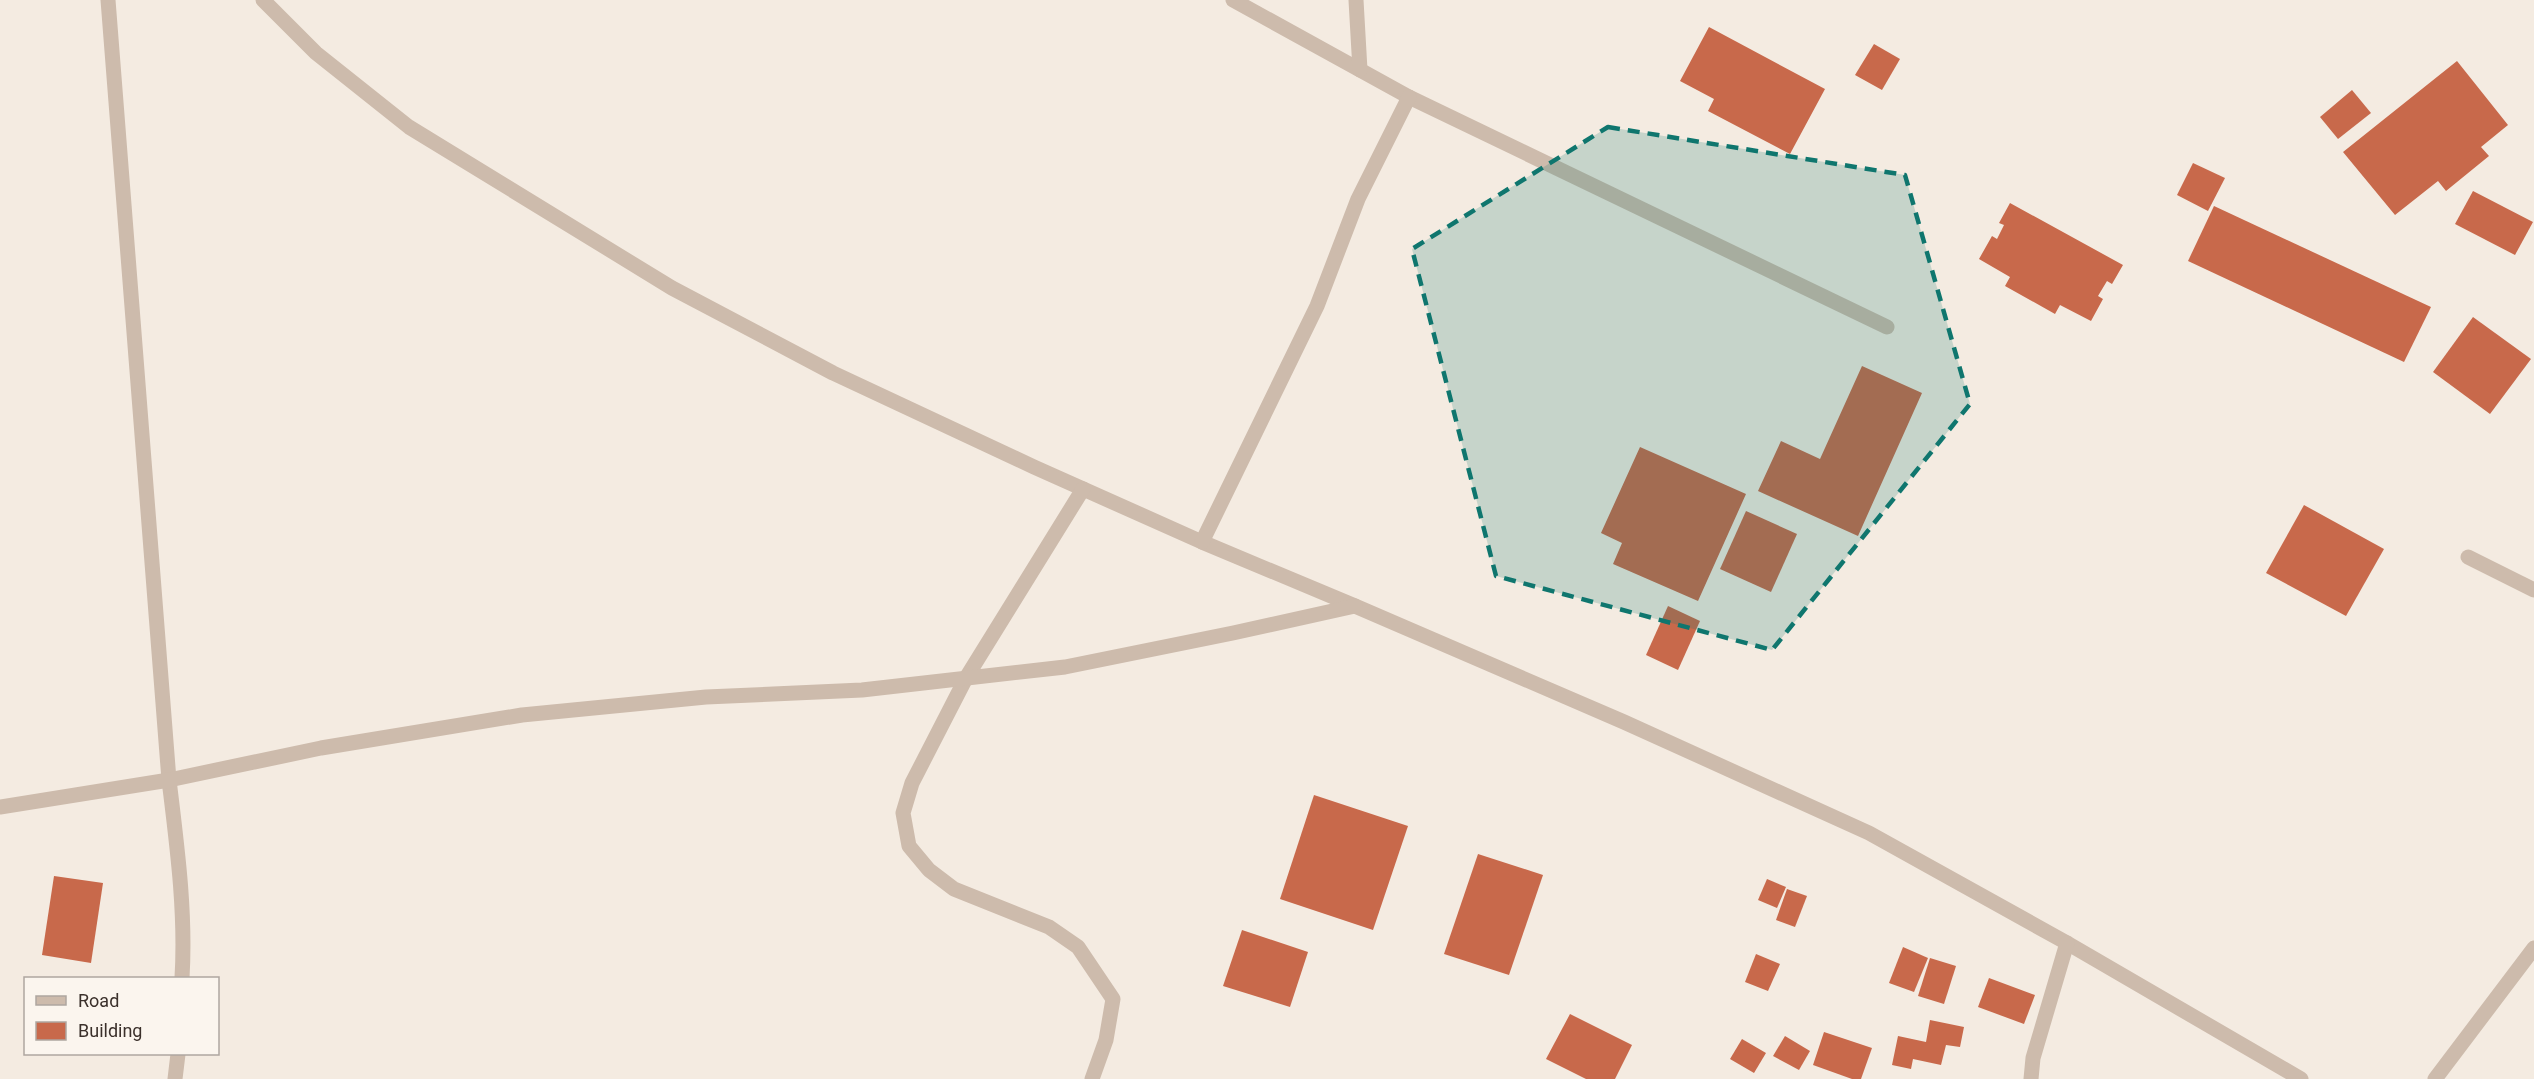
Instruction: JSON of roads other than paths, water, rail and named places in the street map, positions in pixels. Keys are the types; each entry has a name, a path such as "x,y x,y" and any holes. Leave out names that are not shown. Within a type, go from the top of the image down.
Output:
{"street":[{"path":"108,0 169,780 179,859 184,946 182,977"},
{"path":"263,0 316,53 410,127 672,288 833,373 1083,489 1624,722 1869,833 2067,943 2301,1079"},
{"path":"1233,0 1408,97 1887,327"},
{"path":"1356,0 1360,70"},
{"path":"1202,542 1317,306 1358,199 1408,97"},
{"path":"1083,489 966,678 912,783 903,813 909,846 928,870 954,889 1049,927 1078,947 1113,999 1106,1040 1092,1079"},
{"path":"2468,557 2534,590"},
{"path":"0,807 169,780 321,748 522,715 706,698 862,690 1065,667 1355,606"},
{"path":"2031,1079 2033,1058 2067,943"},
{"path":"2435,1079 2534,948"},
{"path":"175,1079 178,1055"}]}
